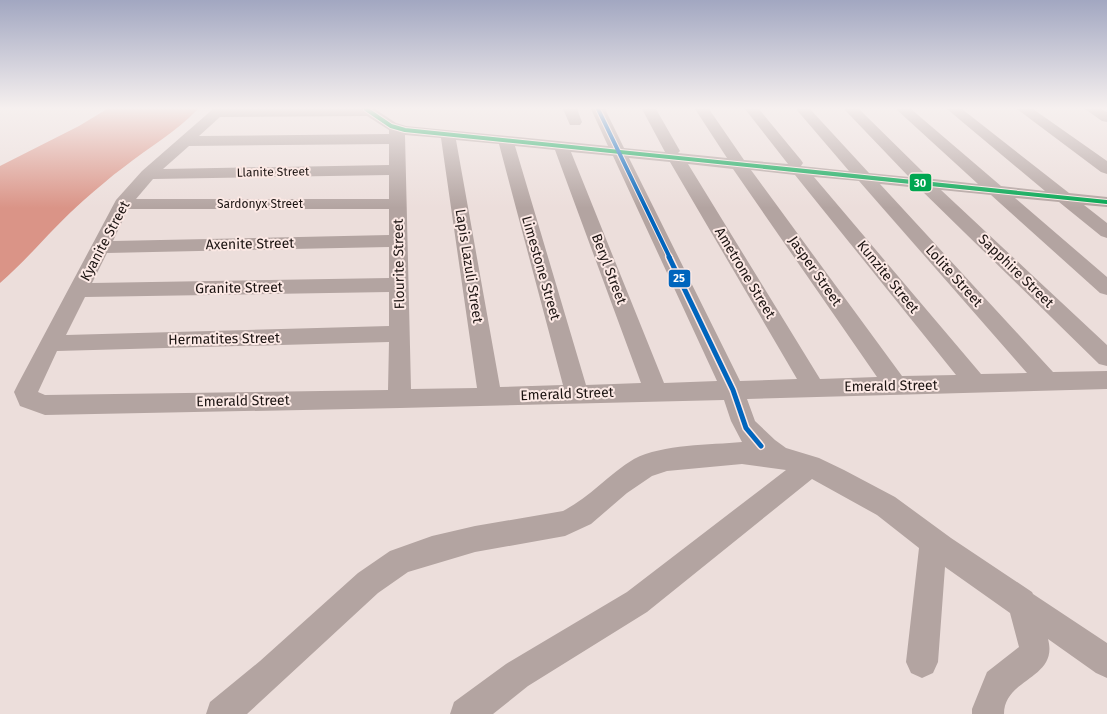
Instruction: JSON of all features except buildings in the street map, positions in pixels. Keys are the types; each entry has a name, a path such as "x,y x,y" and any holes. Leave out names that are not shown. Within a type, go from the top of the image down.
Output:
{"street":[{"name":"Kyanite Street","path":"28,399 26,392 29,384 122,204 148,174 183,142"},
{"name":"Flourite Street","path":"397,142 400,399"},
{"name":"Lapis Lazuli Street","path":"449,142 490,396"},
{"name":"Limestone Street","path":"506,142 577,394"},
{"path":"521,142 618,149"},
{"path":"561,142 1060,194 1107,196"},
{"path":"615,142 733,390 744,425 752,438 780,456"},
{"name":"Ametrone Street","path":"668,142 814,388"},
{"name":"Jasper Street","path":"724,142 896,386"},
{"name":"Kunzite Street","path":"779,142 976,384"},
{"name":"Lolite Street","path":"834,142 1048,382"},
{"name":"Sapphire Street","path":"884,142 921,180 1107,358"},
{"path":"941,142 1107,288"},
{"path":"996,142 1107,232"},
{"path":"1071,142 1107,169"},
{"name":"Beryl Street","path":"561,146 656,392"},
{"name":"Llanite Street","path":"148,174 398,170"},
{"path":"1060,194 1107,202"},
{"name":"Sardonyx Street","path":"122,204 398,204"},
{"name":"Axenite Street","path":"101,247 398,241"},
{"name":"Granite Street","path":"78,290 399,285"},
{"name":"Hermatites Street","path":"50,343 399,334"},
{"name":"Emerald Street","path":"28,399 45,405 400,399 1107,380"},
{"path":"222,714 272,672 368,583 400,561 432,550 475,539 565,523 582,516 618,485 644,467 667,460 742,453 780,456 810,466 836,478 886,506 933,542 1107,662"},
{"path":"466,714 517,674 637,602 810,466"},
{"path":"922,662 933,542"},
{"path":"988,714 988,709 998,682 1034,656 1034,645 1022,602"}],"shaded area":[{"path":"47,142 158,142 133,160 84,200 62,220 22,263 0,283 0,166"}],"transit line":[{"name":"30","path":"525,142 1107,202"},
{"name":"25","path":"614,142 733,390 746,428 761,446"}]}
